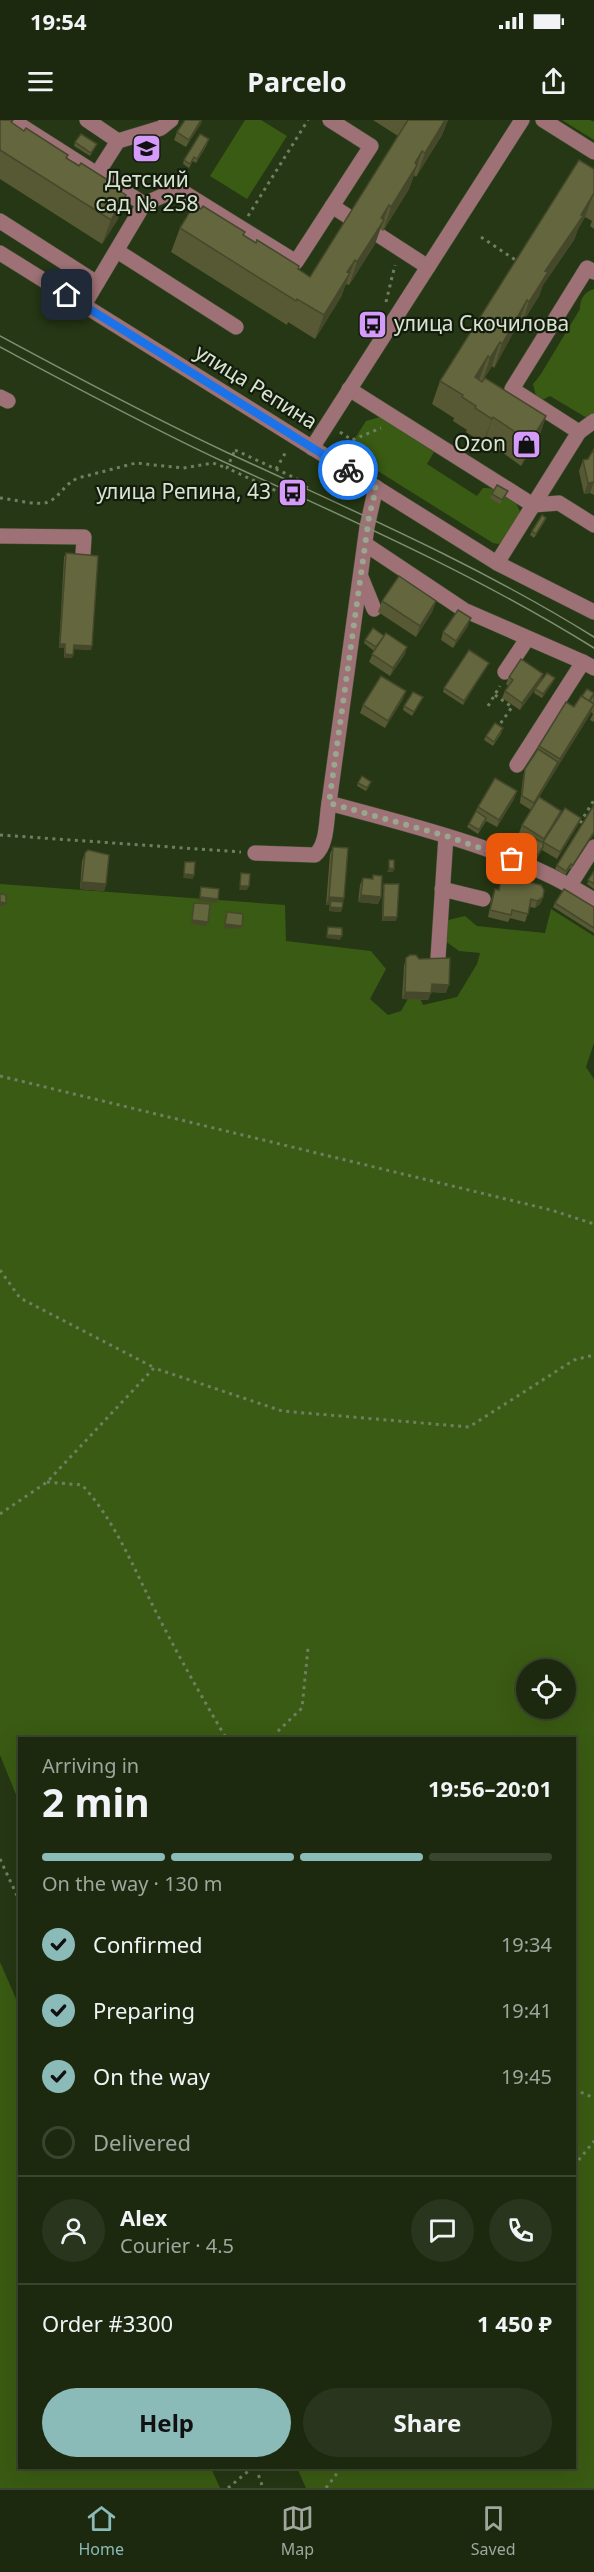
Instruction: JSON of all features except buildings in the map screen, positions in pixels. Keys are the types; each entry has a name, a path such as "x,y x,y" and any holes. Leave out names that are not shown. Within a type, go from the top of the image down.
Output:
{"street":[{"path":"12,120 144,204"},
{"path":"87,120 118,141"},
{"path":"97,174 118,141 161,128 171,120"},
{"path":"84,305 144,204 178,189 296,262 371,146 330,120"},
{"name":"улица Репина","path":"0,253 312,448 522,120"},
{"path":"543,120 594,152"},
{"path":"332,206 352,219"},
{"path":"0,221 97,283"},
{"path":"377,234 428,267"},
{"path":"117,250 236,327"},
{"path":"579,432 512,389 587,268 594,272"},
{"path":"350,389 533,505 559,503 594,525"},
{"path":"497,562 579,432 594,421"},
{"path":"312,448 497,562 594,612"},
{"path":"255,853 315,855 321,849 365,544 376,488"},
{"path":"0,536 84,537 83,554"},
{"path":"365,544 464,610 588,665 517,765"},
{"path":"361,577 374,609"},
{"path":"505,672 526,639"},
{"path":"329,803 446,836 512,859 570,885 594,900"},
{"path":"438,958 446,836"},
{"path":"570,885 592,854"},
{"path":"442,890 483,899"}],"path":[{"path":"241,228 308,120"},
{"path":"481,237 517,261"},
{"path":"314,416 352,440 390,425 394,418"},
{"path":"0,498 45,504 69,482 136,463 183,468 213,463 300,502 308,484 235,450 227,468"},
{"path":"488,706 506,675 505,672"},
{"path":"495,695 512,707 498,727"},
{"path":"580,823 594,800"},
{"path":"0,835 255,853"},
{"path":"0,1076 551,1210 594,1224"},
{"path":"0,1270 20,1298 154,1368 282,1411 469,1427 574,1360 594,1355"},
{"path":"0,1514 47,1482 154,1368"},
{"path":"47,1482 82,1485 95,1499 123,1546 187,1673 225,1737"},
{"path":"276,1737 276,1733 302,1708 308,1647"},
{"path":"0,1860 18,1898"},
{"path":"576,2090 594,2098"},
{"path":"576,2164 594,2141"},
{"path":"228,2488 253,2469"},
{"path":"254,2469 263,2488"},
{"path":"326,2488 339,2469"}],"green space":[{"path":"245,120 261,120 287,136 247,199 210,176"},
{"path":"562,120 594,122 594,140"},
{"path":"594,289 594,414 587,418 550,396 542,400 536,396 533,384 580,309 583,296"},
{"path":"380,417 434,452 427,464 477,496 483,488 489,488 496,489 512,499 521,516 509,535 499,544 493,543 349,453 350,446 366,421"},
{"path":"0,884 285,905 286,941 371,951 386,969 370,999 388,1015 401,1011 409,997 418,994 423,1005 457,997 477,964 480,953 459,951 445,941 448,920 465,916 477,926 545,933 551,909 594,936 594,1043 586,1067 594,1079 594,2488 306,2488 297,2469 576,2469 576,1737 18,1737 18,1800 0,1755"},
{"path":"0,1962 18,2003 18,2469 211,2469 220,2488 0,2488"}],"tram line":[{"path":"0,336 169,424 505,585 594,637"},
{"path":"0,347 194,448 364,526 457,572 504,596 594,648"}],"way so far":[{"path":"348,470 376,488 369,517 329,803 446,836 512,859"}],"place":[{"name":"Детский сад № 258","path":"147,149"},
{"name":"улица Скочилова","path":"373,324"},
{"name":"Ozon","path":"527,444"},
{"name":"улица Репина, 43","path":"292,492"}],"route":[{"path":"67,295 348,470"}]}
